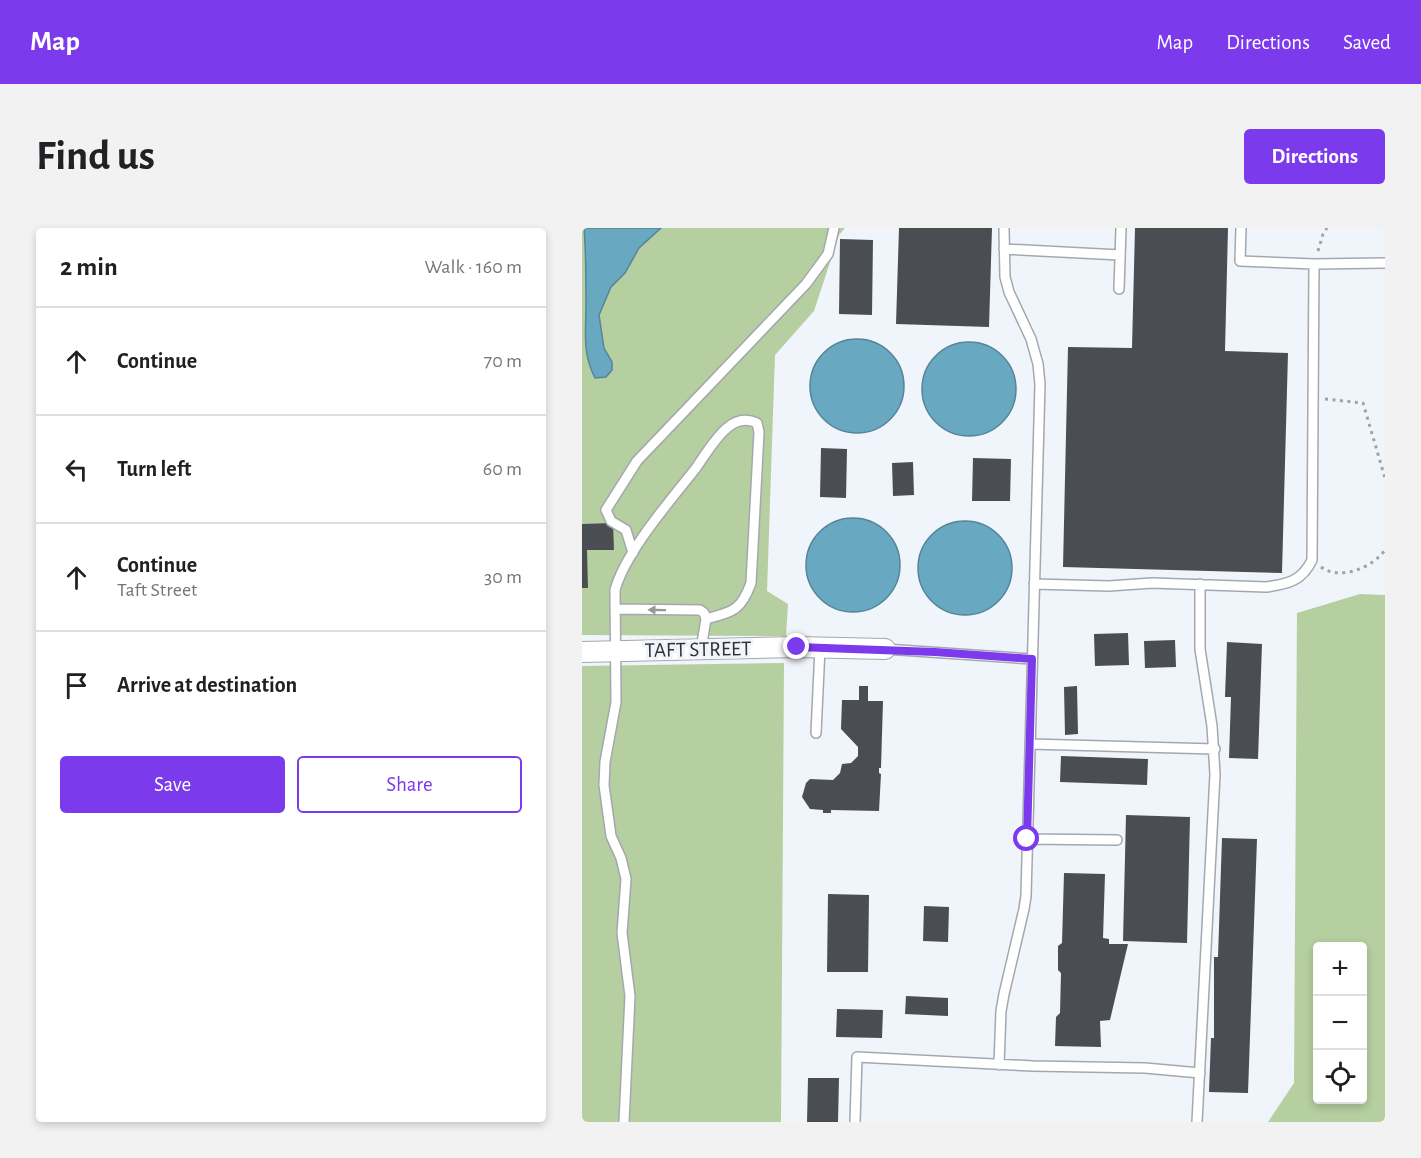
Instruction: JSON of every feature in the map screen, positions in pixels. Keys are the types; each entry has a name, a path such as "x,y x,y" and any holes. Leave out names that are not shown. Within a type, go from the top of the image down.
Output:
{"street":[{"name":"TAFT STREET","path":"582,652 820,648 885,650"}],"lane":[{"path":"633,553 626,530 611,521 606,510 637,461 806,284 828,254 834,228"},
{"path":"999,1065 1001,1011 1024,909 1040,384 1038,364 1031,339 1009,292 1005,277 1005,228"},
{"path":"1119,289 1121,228"},
{"path":"1241,228 1240,261 1314,264 1385,263"},
{"path":"1004,249 1120,255"},
{"path":"1034,584 1109,586 1152,583 1266,587 1284,585 1297,580 1307,571 1312,560 1314,264"},
{"path":"615,609 703,615 731,612 745,599 751,583 759,432 756,423 742,420 727,428 633,553 620,575 615,590 615,609 616,651 616,702 605,762 604,785 610,836 621,858 626,879 622,933 630,996 624,1122"},
{"path":"1197,1122 1215,750 1200,649 1200,584"},
{"path":"701,649 703,615"},
{"path":"816,733 820,648"},
{"path":"885,650 1032,659"},
{"path":"1030,744 1215,750"},
{"path":"1027,839 1117,840"},
{"path":"855,1122 856,1057 999,1065 1145,1068 1200,1073"}],"path":[{"path":"1314,264 1327,228"},
{"path":"1312,398 1363,404 1385,478"},
{"path":"1312,560 1329,573 1354,573 1383,554 1385,550"}],"green space":[{"path":"582,228 845,228 839,235 814,311 775,355 767,591 788,604 786,636 582,635"},
{"path":"1360,594 1385,595 1385,1122 1268,1122 1294,1083 1297,613"},
{"path":"784,663 781,1122 582,1122 582,666"}],"water":[{"path":"584,228 661,228 639,248 625,273 611,287 599,315 604,348 612,362 612,370 606,377 595,378 586,351"},
{"path":"857,339 875,343 890,353 900,368 904,386 900,404 890,419 875,429 857,433 839,429 824,419 814,404 810,386 814,368 824,353 839,343"},
{"path":"969,342 987,346 1002,356 1012,371 1016,389 1012,407 1002,422 987,432 969,436 951,432 936,422 926,407 922,389 926,371 936,356 951,346"},
{"path":"853,518 871,522 886,532 896,547 900,565 896,583 886,598 871,608 853,612 835,608 820,598 810,583 806,565 810,547 820,532 835,522"},
{"path":"965,521 983,525 998,535 1008,550 1012,568 1008,586 998,601 983,611 965,615 947,611 932,601 922,586 918,568 922,550 932,535 947,525"}],"building":[{"path":"899,228 992,228 989,327 896,324"},
{"path":"1135,228 1228,228 1225,351 1288,353 1282,573 1063,567 1068,347 1132,348"},
{"path":"840,239 873,240 872,315 839,314"},
{"path":"821,448 847,449 846,498 820,497"},
{"path":"973,458 1011,459 1010,501 972,501"},
{"path":"913,462 914,495 893,496 892,463"},
{"path":"613,523 614,550 587,550 588,588 582,588 582,524"},
{"path":"1128,633 1129,665 1095,666 1094,634"},
{"path":"1175,640 1176,667 1145,668 1144,641"},
{"path":"1227,642 1262,644 1258,759 1229,758 1231,697 1225,697"},
{"path":"859,686 868,686 868,701 883,701 879,811 831,810 831,813 823,813 823,810 810,809 802,797 806,783 810,779 833,780 840,773 842,764 851,763 858,756 858,747 841,729 842,700 859,700"},
{"path":"1077,686 1078,734 1065,735 1064,687"},
{"path":"1061,756 1148,759 1147,785 1060,782"},
{"path":"1126,815 1190,817 1187,943 1123,941"},
{"path":"1222,838 1257,839 1248,1093 1209,1092 1211,1038 1214,1038 1214,957 1218,957"},
{"path":"1064,873 1105,874 1103,938 1109,939 1109,944 1128,944 1110,1020 1100,1021 1101,1047 1055,1046 1056,1017 1060,1013 1061,973 1058,970 1058,946 1062,943"},
{"path":"828,894 869,895 868,972 827,972"},
{"path":"924,906 949,907 948,942 923,941"},
{"path":"906,996 948,998 948,1016 905,1014"},
{"path":"837,1009 883,1010 882,1038 836,1037"},
{"path":"808,1078 839,1078 838,1122 807,1122"}],"route":[{"path":"797,647 935,652 1032,659 1027,839"}]}
